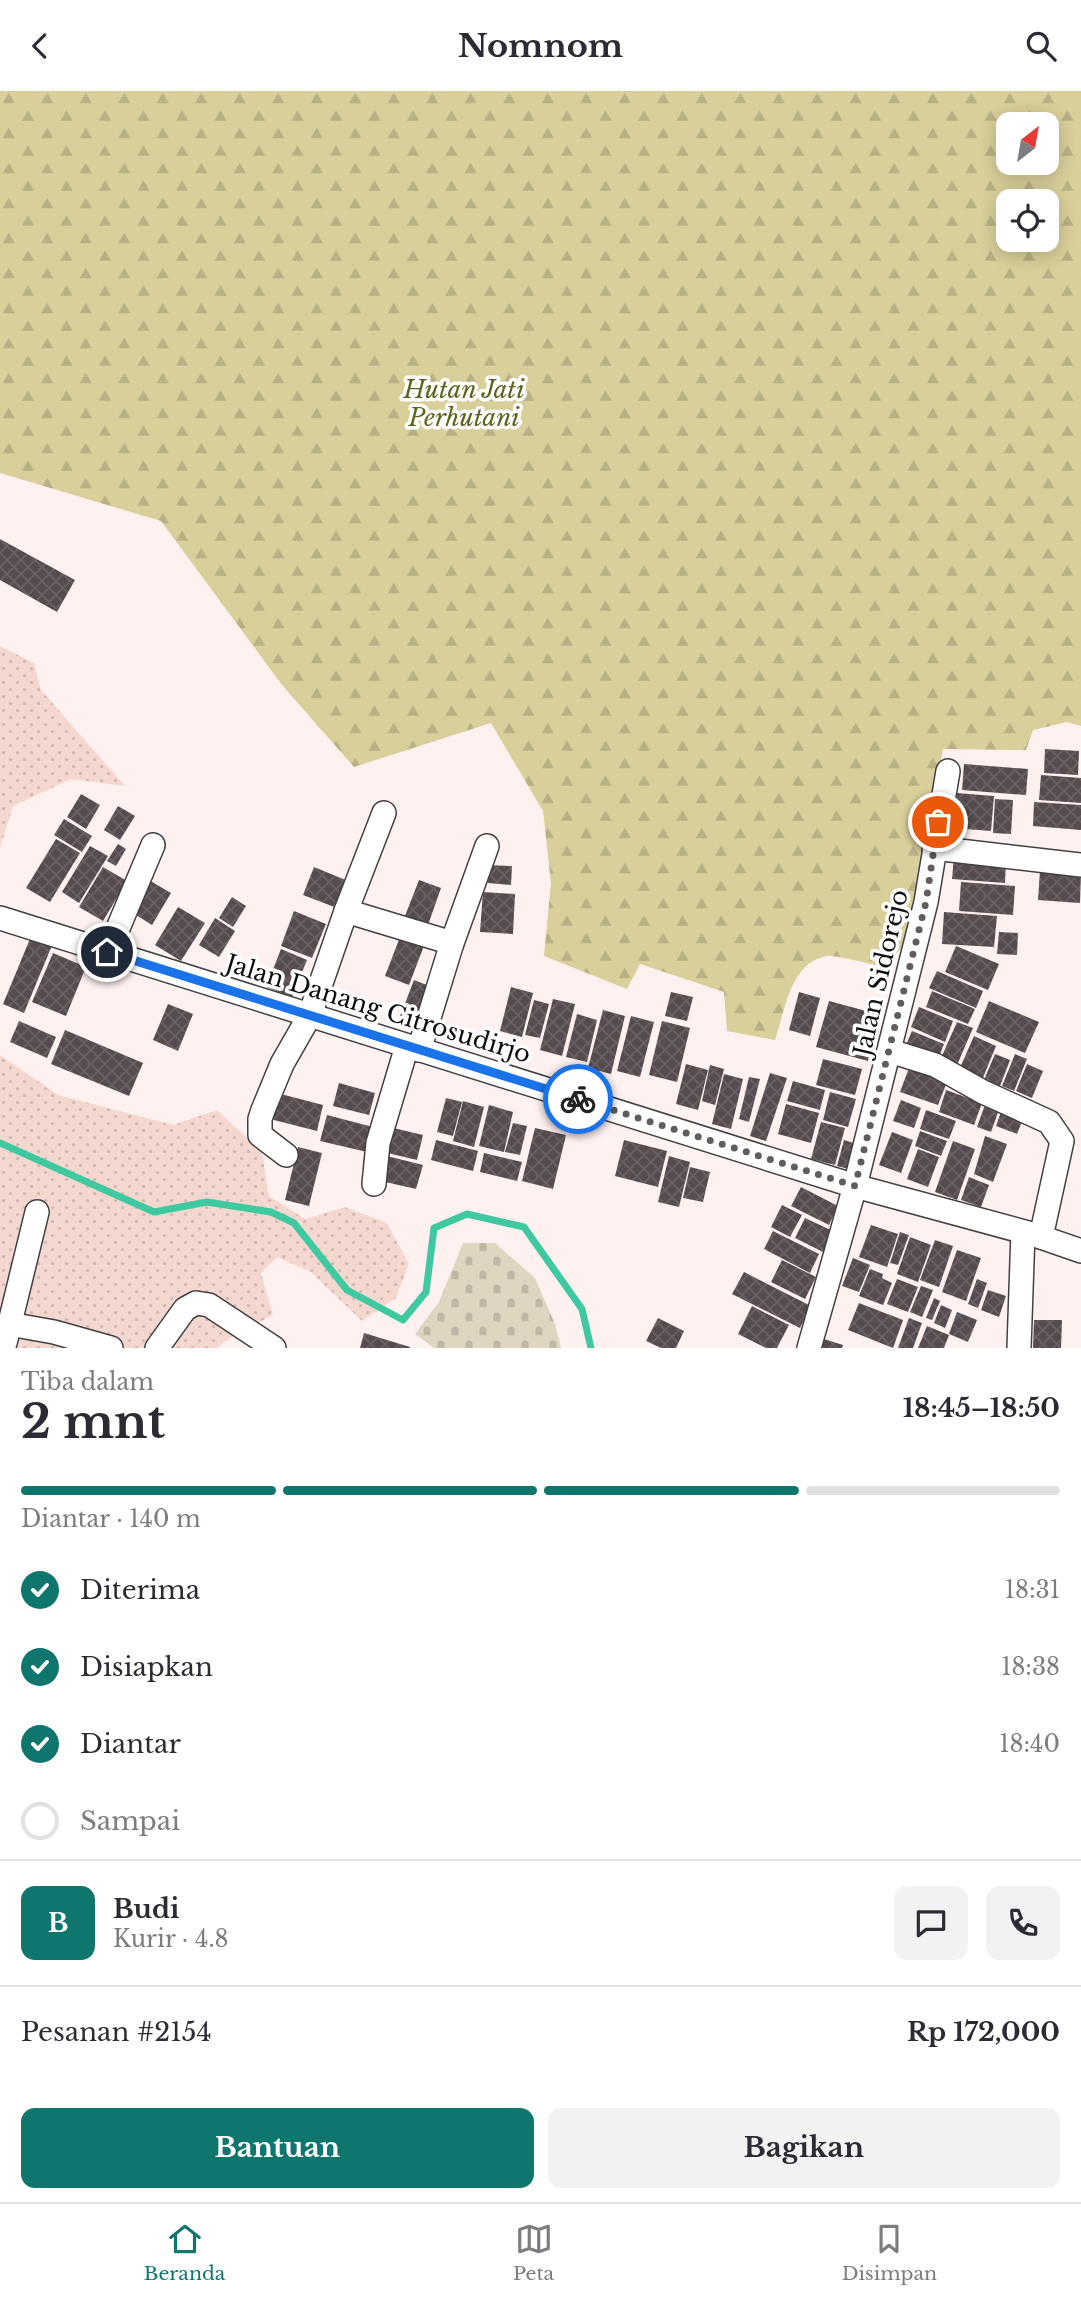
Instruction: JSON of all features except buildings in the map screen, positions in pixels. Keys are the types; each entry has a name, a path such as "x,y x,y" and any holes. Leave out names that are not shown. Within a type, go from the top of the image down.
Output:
{"street":[{"name":"Jalan Sidorejo","path":"809,1348 855,1186 926,902 948,771"},
{"path":"286,1155 260,1135 260,1119 282,1064 310,1016 346,911 384,813"},
{"path":"107,952 153,845"},
{"path":"374,1184 378,1143 487,846"},
{"path":"934,848 1081,865"},
{"path":"346,911 452,943"},
{"name":"Jalan Danang Citrosudirjo","path":"0,918 855,1186 1081,1251"},
{"path":"890,1051 935,1065 983,1092 1049,1122 1062,1141 1032,1235 1019,1348"},
{"path":"0,1348 5,1343 37,1212"},
{"path":"157,1348 185,1309 196,1303 209,1305 274,1348"},
{"path":"9,1324 54,1332 111,1348"}],"shaded area":[{"path":"0,646 34,663 41,690 125,786 71,779 13,806 0,848"},
{"path":"0,1055 58,1095 173,1125 217,1110 262,1152 269,1196 305,1219 345,1207 387,1223 409,1264 396,1298 362,1321 311,1272 277,1257 261,1273 273,1315 217,1348 0,1348"}],"green space":[{"name":"Hutan Jati Perhutani","path":"0,91 1081,91 1081,726 1067,722 1033,730 1026,750 943,749 907,941 886,967 832,956 815,960 805,968 791,989 775,1040 727,1031 724,992 640,964 627,989 544,956 551,883 543,811 491,723 354,767 282,685 161,521 0,473"},
{"path":"463,1243 495,1243 535,1278 555,1324 561,1348 434,1348 415,1334 439,1302"}],"waterway":[{"path":"0,1143 154,1212 207,1202 271,1212 294,1223 347,1290 403,1320 426,1292 434,1228 467,1214 524,1227 582,1309 591,1348"}],"way so far":[{"path":"578,1099 855,1186 926,902 938,822"}],"route":[{"path":"107,952 578,1099"}]}
